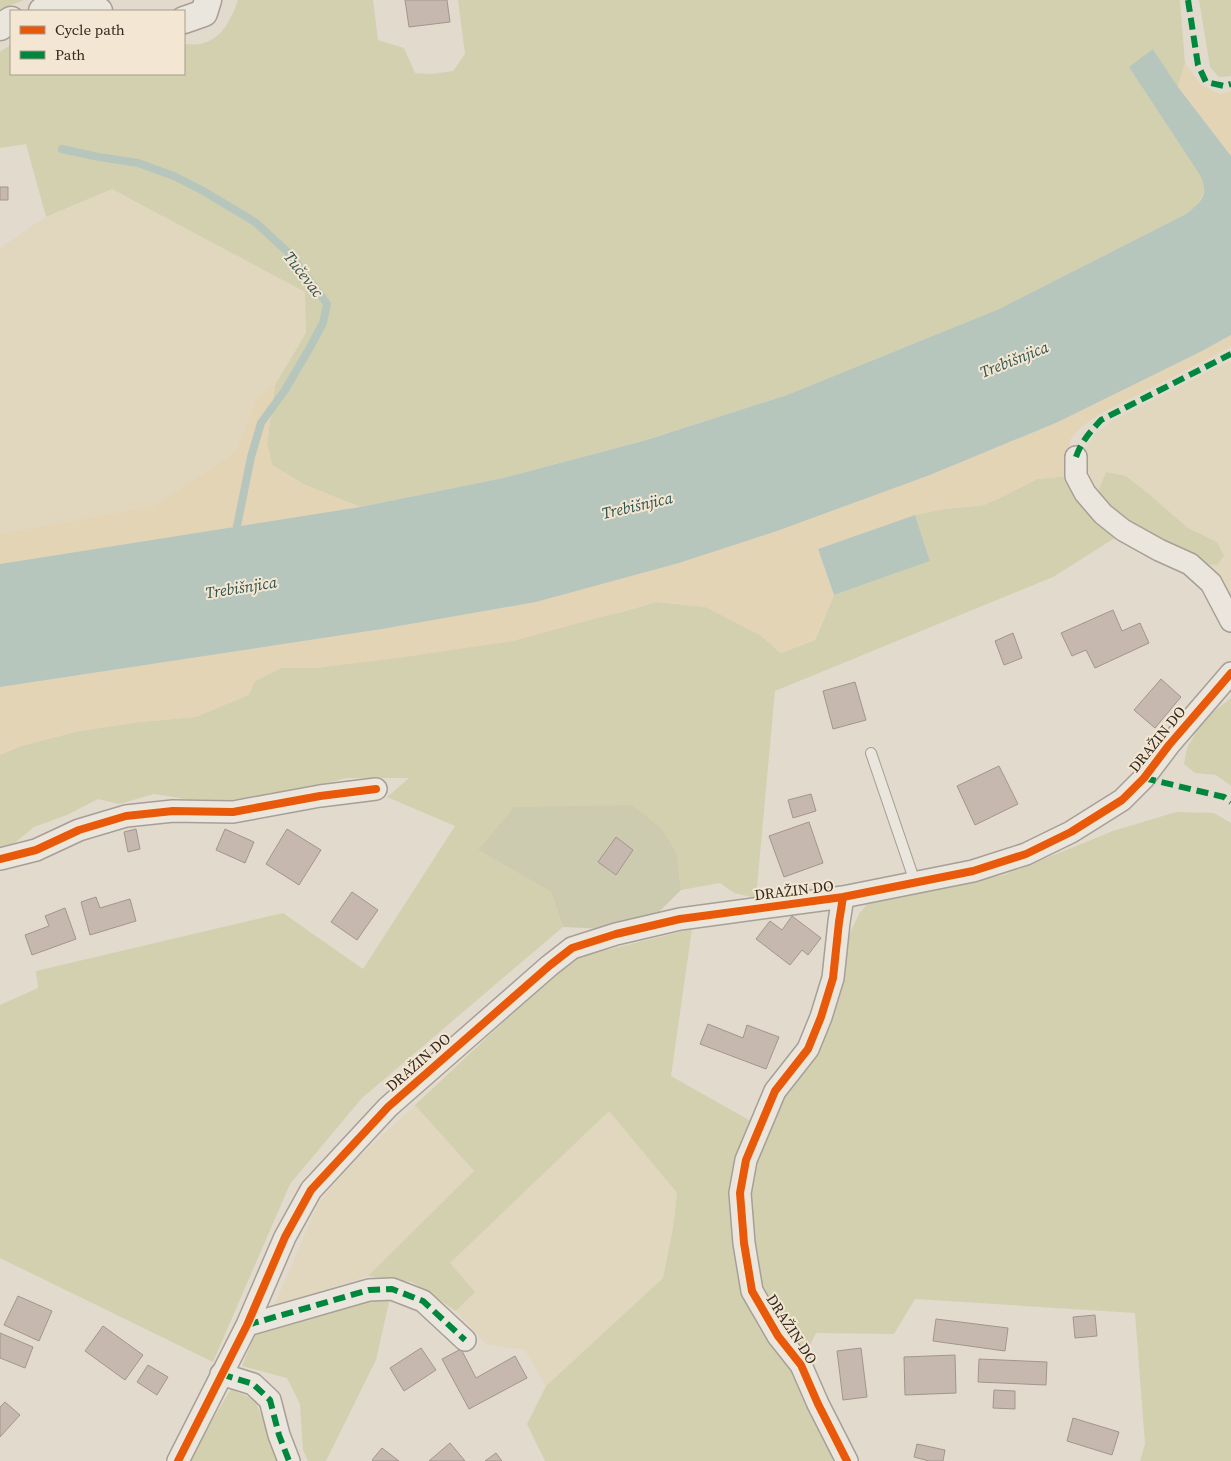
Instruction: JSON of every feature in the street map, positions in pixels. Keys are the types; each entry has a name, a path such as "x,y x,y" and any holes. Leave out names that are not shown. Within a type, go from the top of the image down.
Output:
{"street":[{"path":"185,20 204,13 208,0"},
{"path":"48,10 94,10"},
{"path":"1076,457 1076,476 1085,493 1103,514 1124,530 1159,550 1190,564 1211,583 1231,621"},
{"name":"DRAŽIN DO","path":"178,1461 247,1326 285,1237 311,1190 388,1107 572,948 616,934 680,919 843,897 973,871 1026,854 1071,832 1122,800 1144,778 1169,745 1231,673"},
{"path":"0,859 36,850 79,830 126,816 173,811 233,812 320,796 376,789"},
{"name":"DRAŽIN DO","path":"843,897 833,978 821,1017 808,1049 775,1091 746,1160 740,1193 744,1243 752,1291 778,1336 801,1364 818,1404 847,1461"},
{"path":"247,1326 369,1290 392,1289 423,1301 465,1340"},
{"path":"221,1374 253,1384 270,1400 279,1435 289,1461"}],"lane":[{"path":"871,754 915,882"}],"shaded area":[{"path":"0,0 24,0 0,9"},
{"path":"238,0 373,0 378,40 404,48 415,73 431,74 453,71 465,54 458,0 1180,0 1185,63 1178,87 1153,49 1205,185 1199,202 1186,214 999,309 787,395 645,440 503,478 360,507 305,485 272,465 267,444 275,385 306,333 305,292 112,189 46,217 26,144 0,148 0,52 10,46 10,75 185,75 185,44 200,44 215,38 225,27"},
{"path":"1199,0 1231,0 1231,76 1219,77 1210,67"},
{"path":"112,189 305,292 306,333 275,385 258,396 235,452 153,506 0,534 0,248 41,220"},
{"path":"1231,361 1231,600 1205,564 1217,542 1188,528 1126,476 1098,492 1088,482 1082,462 1085,448 1095,434 1109,423"},
{"path":"1106,472 1126,476 1188,528 1217,542 1224,556 1217,565 1205,564 1133,527 1112,510 1098,492"},
{"path":"1068,476 1098,519 1115,538 1053,577 775,691 756,898 734,893 720,883 681,890 677,853 478,850 551,892 563,927 362,1098 290,1184 213,1362 0,1258 0,1005 38,988 36,971 283,913 363,969 455,826 387,797 409,778 347,778 280,794 230,800 185,799 154,794 119,804 98,799 67,815 34,827 12,845 0,849 0,755 21,746 79,731 139,722 196,717 255,681 281,668 316,668 618,613 656,602 706,607 760,635 781,653 815,640 834,595 930,561 915,515 944,509 984,505 1037,479"},
{"path":"1231,698 1231,786 1216,775 1195,773 1184,764 1187,748 1198,729 1209,715"},
{"path":"632,805 662,829 677,854 681,890 658,913 605,929 563,927 551,892 478,850 514,807"},
{"path":"1176,812 1214,813 1231,823 1231,1461 1140,1461 1145,1444 1135,1313 915,1299 894,1334 816,1333 802,1361 754,1290 747,1242 750,1161 838,979 850,933 859,914 871,899 1004,875 1113,831"},
{"path":"692,929 671,1076 756,1124 744,1159 749,1292 845,1461 545,1461 527,1424 546,1386 663,1278 673,1228 677,1193 609,1111 450,1263 475,1292 456,1311 412,1282 368,1276 474,1171 415,1105 545,983 582,956"},
{"path":"415,1105 474,1171 368,1276 274,1306 316,1208 343,1172"},
{"path":"609,1110 677,1193 673,1228 663,1278 546,1386 525,1350 486,1344 456,1311 474,1292 450,1263"},
{"path":"390,1298 376,1360 326,1461 308,1461 303,1450 300,1404 287,1378 242,1366 255,1334 339,1307"},
{"path":"231,1389 255,1400 279,1461 189,1461"}],"sand":[{"path":"1185,63 1201,85 1220,94 1231,91 1231,156 1178,87"},
{"path":"1231,335 1231,347 1098,415 1073,435 1068,458 1068,476 1037,479 984,505 944,509 915,515 818,549 834,595 814,640 780,653 760,635 706,607 656,602 513,641 316,668 281,668 255,681 249,695 196,717 139,722 79,731 21,746 0,755 0,687 382,629 536,602 679,563 777,531 930,475 1058,422"},
{"path":"275,385 267,444 272,465 305,485 360,507 0,564 0,534 153,506 235,452 258,396"}],"water":[{"name":"Trebišnjica","path":"1153,49 1178,87 1231,156 1231,335 1058,422 930,475 777,531 679,563 536,602 382,629 0,687 0,564 360,507 503,478 646,440 787,395 999,309 1186,214 1200,202 1204,193 1203,182 1129,67"},
{"path":"915,515 930,561 834,595 818,549"}],"building":[{"path":"405,0 447,0 450,22 409,27"},
{"path":"0,187 8,187 8,200 0,200"},
{"path":"1113,610 1122,631 1140,623 1149,643 1095,668 1086,650 1072,656 1061,633"},
{"path":"1013,633 1022,658 1004,665 995,641"},
{"path":"1161,679 1181,697 1155,728 1134,710"},
{"path":"855,682 866,720 833,729 823,691"},
{"path":"999,766 1018,804 975,825 957,786"},
{"path":"811,794 816,811 793,818 788,800"},
{"path":"809,822 823,863 784,877 769,836"},
{"path":"136,829 140,849 128,852 124,832"},
{"path":"225,829 254,842 245,863 216,850"},
{"path":"287,829 321,850 299,885 266,864"},
{"path":"616,837 633,850 616,875 598,862"},
{"path":"352,892 378,910 357,940 331,922"},
{"path":"96,897 100,908 130,899 136,921 90,935 81,902"},
{"path":"65,908 76,939 32,955 25,935 49,926 45,916"},
{"path":"792,916 821,938 808,955 802,950 790,965 756,939 770,921 782,930"},
{"path":"708,1024 743,1038 747,1025 779,1037 766,1069 700,1044"},
{"path":"18,1296 52,1311 39,1341 4,1325"},
{"path":"1095,1315 1097,1336 1075,1338 1073,1317"},
{"path":"936,1319 1008,1328 1005,1351 933,1341"},
{"path":"103,1326 143,1355 125,1380 85,1351"},
{"path":"0,1333 33,1347 25,1368 0,1358"},
{"path":"421,1348 436,1370 404,1391 390,1368"},
{"path":"861,1348 867,1397 843,1400 837,1351"},
{"path":"461,1349 476,1378 515,1356 527,1378 469,1409 442,1359"},
{"path":"955,1355 956,1393 905,1395 904,1357"},
{"path":"979,1359 1047,1362 1046,1385 978,1382"},
{"path":"148,1365 168,1377 157,1395 137,1382"},
{"path":"994,1390 1015,1391 1015,1409 993,1408"},
{"path":"5,1402 20,1415 0,1437 0,1407"},
{"path":"1073,1418 1119,1432 1112,1455 1067,1441"},
{"path":"450,1443 465,1461 429,1461"},
{"path":"917,1444 945,1450 943,1461 929,1461 914,1457"},
{"path":"382,1448 399,1461 372,1460"},
{"path":"496,1453 502,1461 485,1461"}],"waterway":[{"name":"Tučevac","path":"62,149 138,163 174,176 205,192 255,222 291,255 327,304 323,323 309,349 285,390 261,423 251,457 237,526"}],"marked path":[{"path":"1188,0 1198,65 1206,82 1224,86 1231,84"},
{"path":"1076,457 1083,442 1101,420 1231,354"},
{"path":"1144,778 1224,797 1231,802"},
{"path":"247,1325 369,1290 392,1289 423,1301 465,1340"},
{"path":"221,1374 253,1384 270,1400 279,1435 289,1461"}],"cycle path":[{"path":"178,1461 247,1325 285,1237 311,1190 388,1107 572,948 616,934 680,919 843,897 973,871 1026,854 1071,832 1122,800 1144,778 1169,745 1231,673"},
{"path":"0,859 36,850 79,830 126,816 173,811 233,812 320,796 376,789"},
{"path":"843,897 833,978 821,1017 808,1049 775,1091 746,1160 740,1193 744,1243 752,1291 778,1336 801,1365 818,1404 847,1461"}]}
